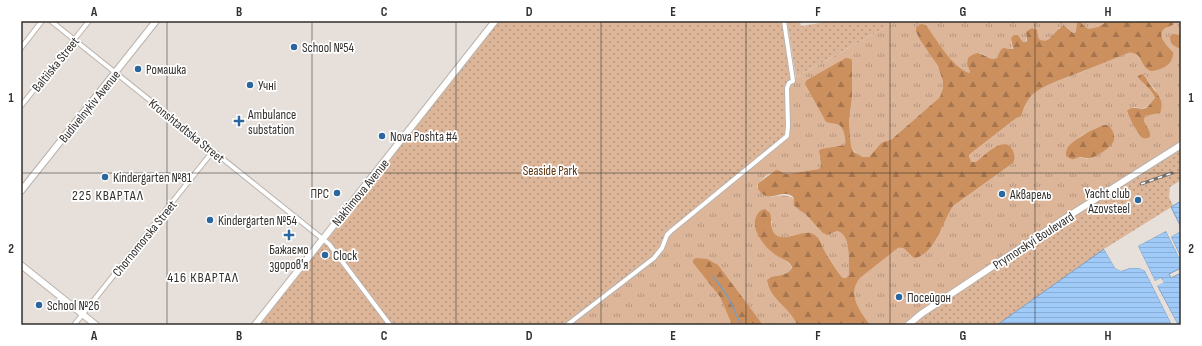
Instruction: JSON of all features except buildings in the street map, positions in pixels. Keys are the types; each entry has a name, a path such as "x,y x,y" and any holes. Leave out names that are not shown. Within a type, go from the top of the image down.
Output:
{"main road":[{"name":"Budivelnykiv Avenue","path":"21,191 156,21"},
{"name":"Nakhimova Avenue","path":"255,325 495,21"},
{"name":"Prymorskyi Boulevard","path":"908,325 922,313 1064,219 1181,145"},
{"path":"21,265 96,325"}],"street":[{"path":"21,48 42,21"},
{"name":"Kronshtadtska Street","path":"51,21 323,239 334,249 390,325"},
{"name":"Baltiiska Street","path":"21,106 89,21"},
{"path":"567,325 654,258 662,248 667,235 671,231 787,136 787,88 789,83 793,81 784,21"},
{"name":"Chornomorska Street","path":"74,325 213,151"}],"green space":[{"name":"Seaside Park","path":"497,21 783,21 793,79 788,85 787,133 783,138 670,231 663,249 652,262 568,325 255,325"},
{"path":"787,21 800,21 801,26 833,21 897,21 796,77"},
{"path":"897,21 1077,21 1075,33 1067,27 1060,27 1051,38 1046,40 1039,39 1035,28 1031,28 1026,32 1026,42 1023,42 1018,35 1011,38 1012,49 1008,48 1000,51 997,58 992,59 980,53 967,64 969,73 962,70 950,59 926,25 916,32 936,63 943,79 943,88 940,97 892,139 881,143 869,157 866,158 855,152 851,146 849,121 852,97 806,86 826,122 839,125 841,127 845,137 845,145 819,153 821,166 819,169 788,174 776,171 766,176 757,187 770,197 784,196 793,198 795,205 825,234 837,231 842,234 847,243 849,275 846,278 841,276 824,251 822,244 808,233 778,237 772,230 772,221 755,220 757,231 791,266 791,270 789,272 769,278 767,283 773,294 791,314 797,325 763,325 754,314 693,263 720,297 732,325 568,325 658,256 668,237 787,90 791,80"},
{"path":"1077,21 1080,21 1089,29 1098,27 1108,21 1174,21 1173,25 1164,29 1161,35 1164,42 1173,52 1172,60 1163,68 1151,71 1147,69 1139,56 1133,53 1128,53 1038,90 1029,99 1021,116 1015,119 969,156 971,162 976,162 989,151 1005,144 1013,151 1013,163 953,206 933,244 922,255 915,258 905,249 898,248 860,278 856,284 855,290 856,302 870,325 797,325 790,313 776,298 769,287 767,280 771,277 786,274 792,267 788,262 774,254 756,232 756,217 761,211 765,209 770,213 772,229 776,235 786,237 809,233 815,235 819,239 825,252 841,276 846,278 849,275 847,243 842,234 837,231 827,235 823,233 794,205 794,199 792,196 783,194 766,196 758,189 758,184 776,170 788,174 819,169 821,166 819,151 821,149 845,145 845,137 841,127 839,125 826,122 806,86 805,83 807,80 846,58 851,59 852,97 849,121 851,146 854,152 863,157 869,157 881,143 892,139 940,97 943,88 943,81 938,66 916,32 916,28 921,24 926,25 950,59 962,70 969,73 967,64 968,58 972,55 978,53 992,59 997,58 1003,48 1013,49 1011,38 1014,35 1018,35 1023,42 1026,42 1026,32 1031,28 1037,30 1039,39 1043,40 1047,40 1058,29 1065,26 1075,33"},
{"path":"1080,21 1108,21 1089,30 1086,29"},
{"path":"1174,21 1181,21 1181,35 1175,34 1178,48 1181,49 1181,142 1062,217 920,311 904,325 870,325 856,302 856,284 860,278 898,248 904,249 911,256 953,206 1013,163 995,147 976,162 971,162 969,159 970,154 1021,115 1031,96 1045,86 1127,53 1134,52 1141,60 1173,52 1164,42 1161,35 1164,29","holes":["1140,75 1145,75 1149,83 1156,91 1155,114 1145,116 1144,121 1149,130 1139,134 1127,112 1134,107 1144,108 1155,98 1150,90 1138,78","1100,126 1088,159 1078,157 1069,146 1082,135"]},
{"path":"1173,34 1181,35 1181,49 1171,42 1170,37"},
{"path":"1142,74 1158,95 1162,105 1160,113 1145,116 1144,121 1150,134 1150,137 1146,138 1143,138 1139,133 1127,111 1132,108 1146,108 1155,98 1150,90 1138,78 1138,76"},
{"path":"1105,125 1109,126 1114,135 1113,142 1108,148 1090,158 1080,157 1073,159 1066,156 1067,148 1071,144 1080,137"},
{"path":"1181,148 1181,180 1170,187 1169,197 1173,206 1104,249 997,325 912,325 922,316 1066,221"},
{"path":"696,258 707,259 718,265 763,325 732,325 720,297 693,263 693,260"}],"water":[{"path":"1181,201 1181,227 1171,207"},
{"path":"1166,231 1181,261 1181,268 1169,274 1171,278 1181,273 1181,325 1178,325 1157,285 1163,282 1162,278 1155,281 1138,246"},
{"path":"1179,232 1181,235 1181,258 1171,237"},
{"path":"1104,249 1115,268 1122,271 1130,268 1139,268 1145,271 1172,325 997,325"}],"pier":[{"path":"1166,229 1170,235 1179,230 1181,231 1181,235 1179,232 1171,237 1181,261 1166,231 1138,246 1155,281 1161,278 1164,282 1157,286 1178,325 1175,325 1155,286 1161,281 1153,283 1136,246 1137,244"},
{"path":"1105,248 1116,267 1122,269 1130,266 1139,266 1147,270 1174,325 1172,325 1145,271 1139,268 1130,268 1121,271 1115,268 1104,249"}],"waterway":[{"path":"713,276 728,297 741,325"}],"railway":[{"path":"1141,184 1172,173"}],"place":[{"name":"School №54","path":"294,47"},
{"name":"Ромашка","path":"138,69"},
{"name":"Учні","path":"250,85"},
{"name":"Ambulance substation","path":"239,121"},
{"name":"Nova Poshta #4","path":"382,136"},
{"name":"Kindergarten №81","path":"105,177"},
{"name":"ПРС","path":"337,193"},
{"name":"Акварель","path":"1002,194"},
{"name":"Yacht club Azovsteel","path":"1138,200"},
{"name":"Kindergarten №54","path":"210,220"},
{"name":"Бажаємо здоров'я","path":"289,235"},
{"name":"Clock","path":"325,255"},
{"name":"Посейдон","path":"899,297"},
{"name":"School №26","path":"39,305"}],"district":[{"name":"225 КВАРТАЛ","path":"108,195"},
{"name":"416 КВАРТАЛ","path":"203,277"}]}
